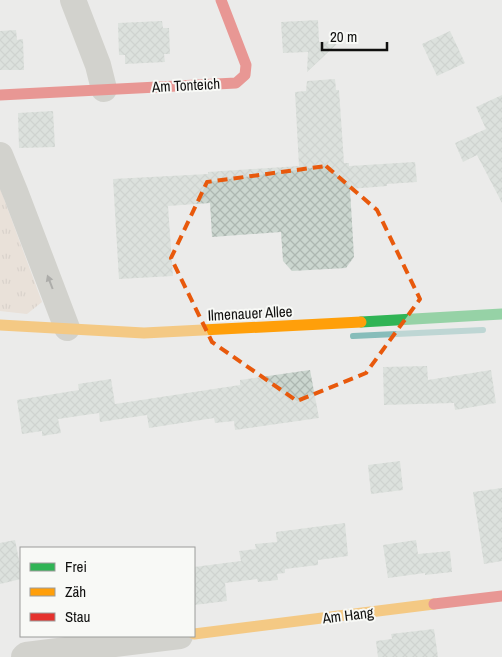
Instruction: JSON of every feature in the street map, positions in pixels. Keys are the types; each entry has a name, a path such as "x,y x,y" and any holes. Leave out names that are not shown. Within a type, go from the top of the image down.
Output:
{"street":[{"path":"73,0 98,65 104,89"},
{"name":"Am Tonteich","path":"0,95 236,83 245,75 246,64 221,0"},
{"path":"0,155 67,328"},
{"name":"Ilmenauer Allee","path":"0,324 144,333 502,314"},
{"name":"Am Hang","path":"195,634 502,596"},
{"path":"24,657 26,655 172,637"}],"highlighted area":[{"path":"326,166 377,210 420,299 366,373 297,401 212,342 171,258 207,182"}],"green space":[{"path":"0,188 42,302 27,314 0,311"}],"building":[{"path":"318,20 319,42 341,40 307,72 308,52 283,53 281,22"},
{"path":"162,21 163,28 169,28 170,54 164,54 165,62 125,64 125,55 119,55 118,23"},
{"path":"16,30 17,40 23,39 24,70 0,70 0,31"},
{"path":"450,31 465,63 437,76 422,44"},
{"path":"335,79 336,90 339,90 344,163 349,163 349,166 415,162 417,182 350,189 354,257 346,268 292,271 283,261 281,232 212,237 210,203 168,206 173,276 119,279 113,179 208,174 208,172 299,166 295,92 306,91 307,81"},
{"path":"502,95 502,203 477,155 463,162 455,143 486,129 476,107"},
{"path":"53,111 55,147 19,148 18,113"},
{"path":"427,366 428,380 491,370 496,403 455,410 454,403 384,405 383,367"},
{"path":"310,370 319,418 235,430 234,421 215,423 214,418 149,428 147,415 100,422 99,413 58,419 61,433 42,436 42,431 22,434 17,400 79,390 78,384 111,379 115,404 240,385 240,380"},
{"path":"400,461 403,490 371,494 368,465"},
{"path":"502,488 502,561 484,564 473,492"},
{"path":"345,523 348,556 318,560 318,565 285,569 285,573 277,574 278,580 258,582 257,579 225,583 227,601 195,605 195,567 241,561 239,551 256,549 255,544 277,542 276,532"},
{"path":"15,540 20,565 20,579 0,584 0,543"},
{"path":"416,540 418,554 450,551 452,572 425,575 425,573 388,578 383,545"},
{"path":"434,629 438,657 378,657 376,641 392,639 391,634"}],"waterway":[{"path":"353,336 483,330"}],"traffic: fast":[{"path":"361,322 502,314"}],"traffic: slow":[{"path":"0,325 144,333 361,322"},
{"path":"195,634 434,604"}],"traffic: jam":[{"path":"0,95 236,83 245,75 246,65 221,0"},
{"path":"434,604 502,596"}]}
